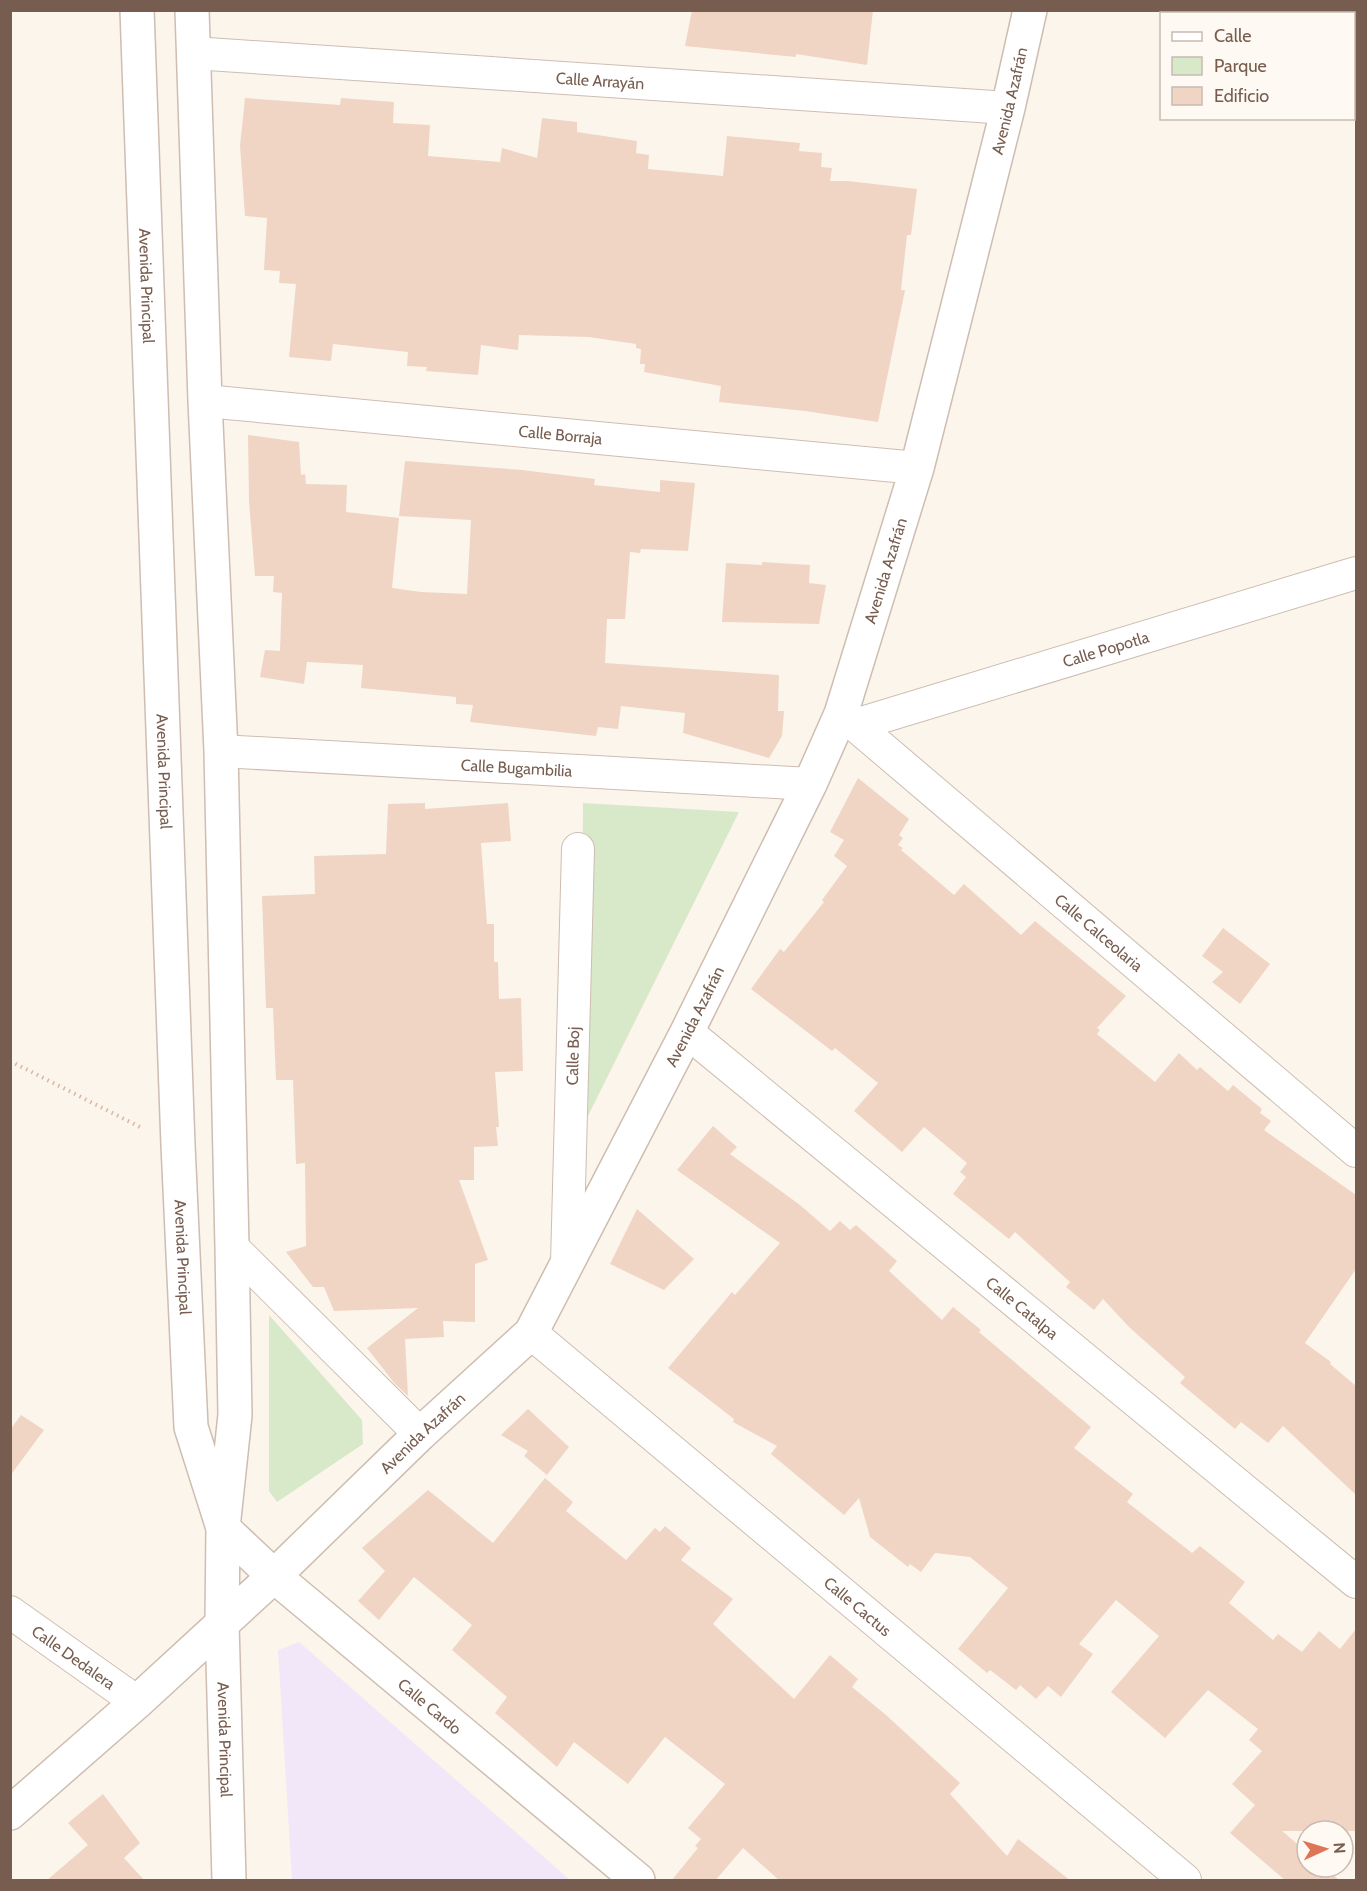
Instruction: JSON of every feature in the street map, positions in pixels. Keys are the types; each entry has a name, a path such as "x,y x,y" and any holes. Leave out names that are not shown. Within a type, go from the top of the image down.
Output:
{"street":[{"name":"Avenida Principal","path":"137,10 178,1146 191,1427 223,1528"},
{"name":"Avenida Principal","path":"192,10 220,751 236,1415 223,1528 222,1623 229,1881"},
{"name":"Avenida Azafrán","path":"10,1813 274,1576 420,1434 531,1333 687,1032 810,784 848,719 916,468 1008,108 1030,10"},
{"name":"Calle Arrayán","path":"193,53 1008,108"},
{"name":"Calle Borraja","path":"206,401 916,468"},
{"name":"Calle Popotla","path":"848,719 1356,573"},
{"name":"Calle Calceolaria","path":"848,719 1356,1151"},
{"name":"Calle Bugambilia","path":"220,751 810,784"},
{"name":"Calle Boj","path":"567,1263 578,849"},
{"name":"Calle Catalpa","path":"687,1032 1356,1582"},
{"path":"232,1247 420,1434"},
{"name":"Calle Cactus","path":"531,1333 1185,1881"},
{"name":"Calle Cardo","path":"223,1528 274,1576 639,1881"},
{"name":"Calle Dedalera","path":"10,1612 137,1701"}],"path":[{"path":"10,1061 178,1146"}],"shaded area":[{"path":"299,1642 570,1880 292,1880 278,1650"}],"green space":[{"path":"583,803 739,812 581,1130"},
{"path":"269,1315 362,1420 363,1444 277,1502 269,1491"}],"building":[{"path":"692,10 873,10 867,65 796,54 796,57 685,46"},
{"path":"245,98 340,105 341,98 394,102 393,123 430,125 428,156 500,162 502,148 537,158 542,118 577,122 577,132 637,141 636,153 649,155 648,169 723,176 727,136 800,143 799,151 822,153 821,167 832,168 830,181 917,189 911,235 907,235 901,290 905,290 878,422 805,411 719,402 721,386 644,372 645,364 640,364 641,349 636,348 636,344 589,337 519,335 518,350 481,345 478,375 426,371 427,367 407,366 408,352 333,344 331,361 289,357 296,284 279,283 280,271 264,270 267,218 245,216 240,146"},
{"path":"248,435 299,442 301,475 305,474 306,484 347,485 346,512 399,518 392,588 421,592 467,594 471,520 399,516 405,461 522,470 595,479 594,485 660,492 660,480 695,483 688,551 641,549 640,553 630,552 625,619 607,619 605,663 779,675 778,711 784,711 782,736 769,758 683,733 685,713 621,706 618,729 598,727 596,736 470,722 473,705 456,704 456,697 361,688 363,665 307,662 304,684 260,677 265,650 280,651 282,593 273,592 274,576 255,576 249,501"},
{"path":"762,562 810,565 809,583 826,585 819,624 722,622 726,563 762,565"},
{"path":"858,778 909,819 899,835 903,838 898,845 954,895 964,884 1021,935 1035,921 1126,996 1097,1028 1100,1030 1097,1034 1155,1082 1179,1053 1197,1070 1200,1067 1228,1091 1233,1085 1262,1109 1260,1113 1271,1121 1264,1130 1356,1195 1356,1269 1305,1343 1331,1362 1330,1364 1356,1386 1356,1495 1283,1426 1268,1443 1241,1422 1235,1429 1180,1383 1185,1377 1129,1327 1103,1299 1094,1310 1066,1287 1070,1282 1015,1232 1009,1239 953,1194 966,1177 960,1172 967,1163 924,1127 902,1152 854,1111 878,1083 835,1048 832,1051 751,989 780,949 784,952 824,902 822,900 847,866 834,856 844,840 830,832"},
{"path":"425,803 425,809 508,803 511,841 481,843 487,924 494,924 494,962 498,962 499,999 521,998 523,1071 495,1072 498,1146 474,1147 474,1180 459,1180 488,1260 475,1264 475,1322 443,1321 444,1337 405,1339 408,1396 395,1384 367,1348 418,1308 334,1311 324,1287 313,1287 286,1252 306,1246 305,1163 296,1164 293,1080 276,1080 273,1008 266,1008 262,896 315,894 314,856 386,854 388,804"},
{"path":"1223,928 1270,964 1240,1004 1212,982 1223,972 1202,956"},
{"path":"713,1126 737,1147 730,1154 800,1205 830,1231 840,1221 850,1230 856,1225 897,1261 889,1271 942,1320 953,1307 981,1330 979,1332 1091,1427 1074,1448 1133,1494 1127,1502 1192,1553 1200,1546 1245,1582 1229,1603 1273,1640 1278,1634 1302,1652 1319,1631 1340,1649 1356,1629 1356,1831 1355,1819 1295,1819 1295,1831 1282,1831 1295,1842 1295,1879 1338,1879 1340,1881 1286,1881 1230,1833 1255,1805 1232,1784 1262,1751 1249,1740 1258,1729 1208,1690 1165,1738 1111,1692 1159,1636 1116,1600 1079,1644 1093,1654 1061,1697 1048,1686 1036,1699 1020,1685 1016,1690 990,1670 987,1673 958,1649 1008,1588 970,1557 935,1553 921,1572 910,1564 908,1567 870,1537 859,1498 844,1515 771,1454 777,1446 733,1422 734,1419 668,1368 732,1292 735,1295 780,1243 677,1170"},
{"path":"637,1209 694,1259 664,1290 610,1264"},
{"path":"528,1409 569,1447 547,1475 524,1456 528,1451 501,1435"},
{"path":"21,1415 44,1430 10,1476 10,1430"},
{"path":"545,1478 573,1502 566,1511 626,1560 655,1528 660,1532 665,1526 691,1548 681,1560 733,1599 713,1624 794,1699 830,1655 858,1679 852,1687 960,1783 950,1794 1007,1856 1018,1839 1071,1881 780,1881 743,1848 715,1881 671,1881 698,1848 695,1846 701,1839 688,1828 725,1784 665,1737 628,1784 574,1742 557,1767 495,1713 507,1697 452,1650 472,1625 414,1577 379,1620 358,1601 385,1571 362,1548 428,1490 493,1543"},
{"path":"103,1794 140,1843 124,1858 145,1881 46,1881 88,1845 68,1823"}]}
